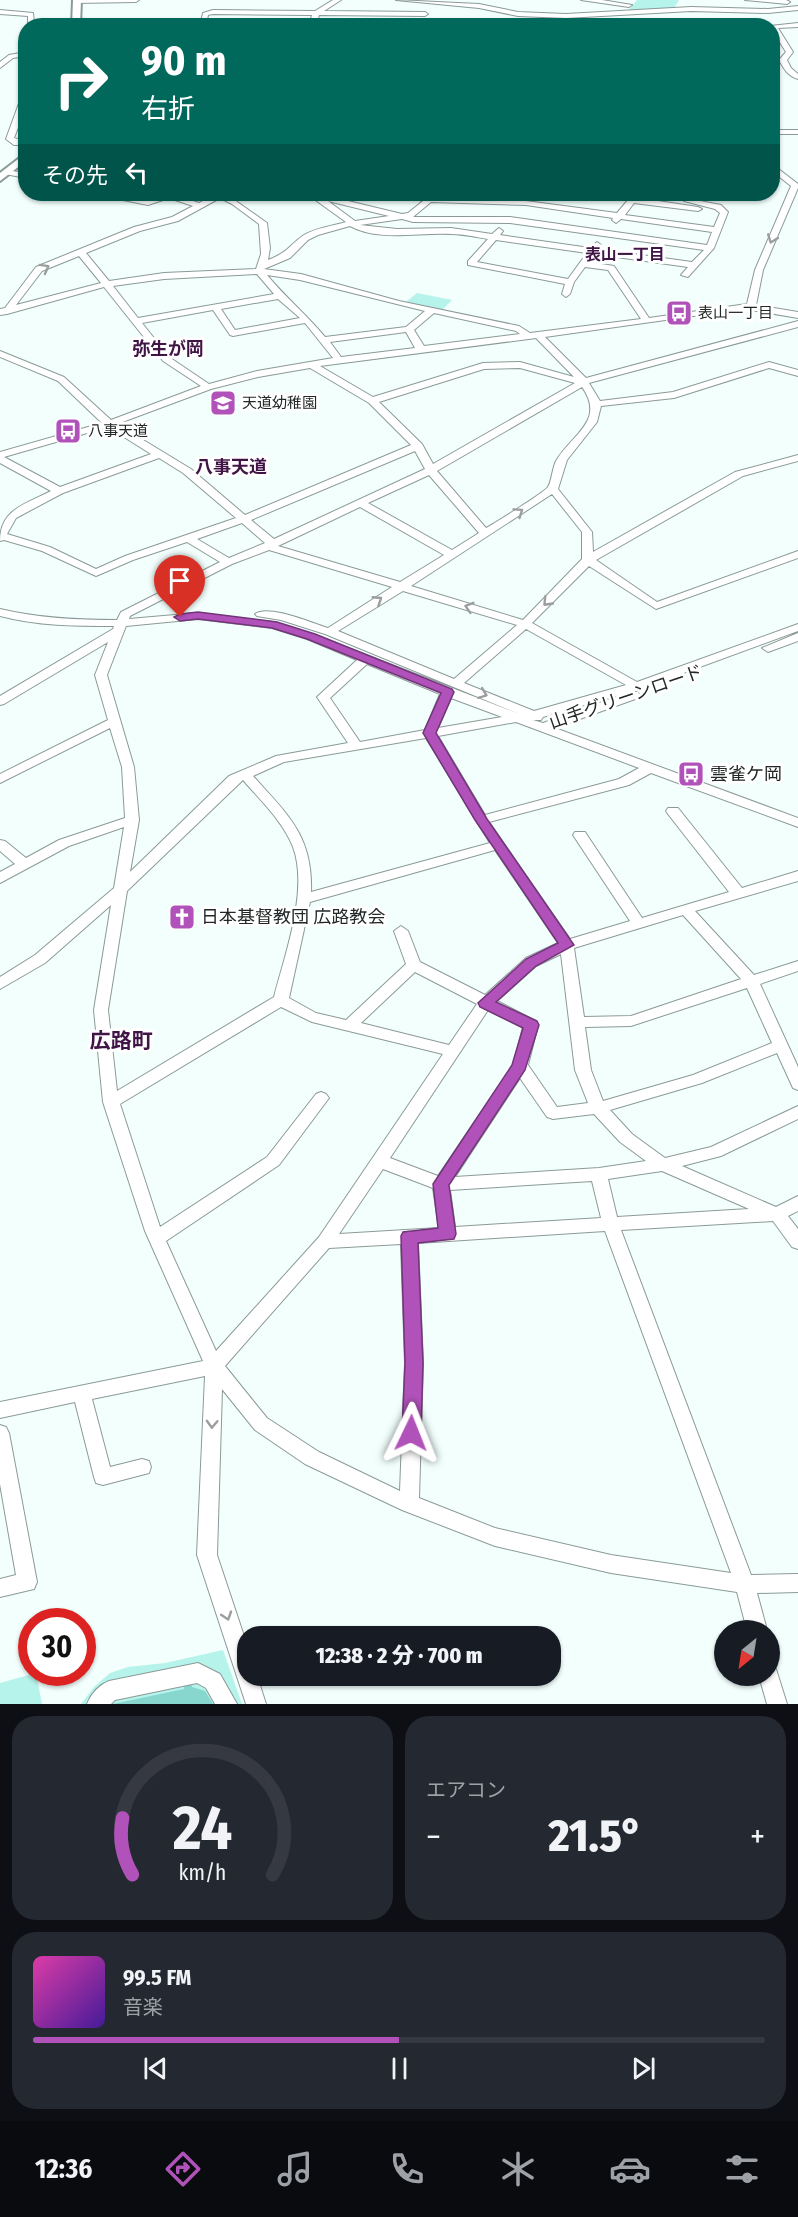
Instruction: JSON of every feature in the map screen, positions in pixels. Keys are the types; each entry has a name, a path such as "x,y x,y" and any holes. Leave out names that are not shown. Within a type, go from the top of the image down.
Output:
{"main road":[{"path":"76,18 77,1"},
{"path":"4,175 18,163"}],"street":[{"path":"77,1 136,0"},
{"path":"314,18 316,13 338,0"},
{"path":"399,0 432,4 482,3 542,15 623,14 691,9 798,8"},
{"path":"584,0 630,2 623,14"},
{"path":"747,10 751,0 798,2"},
{"path":"423,18 432,4"},
{"path":"0,12 31,14 31,18"},
{"path":"205,18 206,14 213,12 425,14"},
{"path":"780,26 798,25"},
{"path":"780,40 790,52 783,60 786,67 789,72 798,77"},
{"path":"0,66 10,56 18,55"},
{"path":"787,56 798,56"},
{"path":"786,67 798,66"},
{"path":"18,117 10,139 18,143"},
{"path":"780,132 798,132"},
{"path":"780,173 796,186"},
{"path":"780,183 796,186"},
{"path":"751,307 759,270 796,186"},
{"path":"187,201 201,206"},
{"path":"3,312 39,269 136,229 175,219 209,201"},
{"path":"234,201 263,223 266,241 261,268 280,296 308,320 339,360"},
{"path":"322,201 350,224 360,229 451,231 692,265"},
{"path":"340,201 401,217 510,220 710,248"},
{"path":"261,268 287,256 305,238 315,233 350,224 410,215 429,201"},
{"path":"495,201 526,203 715,230"},
{"path":"566,294 570,282 582,264 632,201"},
{"path":"659,201 724,212"},
{"path":"688,201 718,207 724,212"},
{"path":"526,203 471,263 570,282"},
{"path":"685,275 710,248 715,230 724,212"},
{"path":"81,252 166,359 208,387"},
{"path":"582,264 611,268 647,321"},
{"path":"3,312 107,284 164,276 261,268 431,311 519,329 533,335 583,382 597,404 594,421 566,453 555,470 553,489 587,532 588,560"},
{"path":"137,321 280,296"},
{"path":"0,457 109,424 208,387 312,364 751,307 798,315"},
{"path":"216,308 233,333 308,320"},
{"path":"324,340 409,329 431,311"},
{"path":"0,701 121,623 228,562 270,545 431,470 583,382 798,324"},
{"path":"409,329 421,350"},
{"path":"0,354 62,379 109,424 187,471 270,545 525,624 636,686"},
{"path":"312,364 372,401 418,446 431,470 485,534"},
{"path":"372,401 483,366 520,365 583,382"},
{"path":"597,404 674,395 769,365 798,373"},
{"path":"158,455 59,491 12,516 1,537 46,549 96,573 129,558 242,520 418,446"},
{"path":"0,457 59,491"},
{"path":"430,733 452,688 525,624 588,560 739,474 798,458"},
{"path":"329,632 553,489"},
{"path":"360,503 452,555"},
{"path":"189,539 228,562"},
{"path":"588,560 656,606 798,554"},
{"name":"山手グリーンロード","path":"0,603 121,623 159,610 228,609 283,617 329,632 520,719 545,727 798,637"},
{"name":"山手グリーンロード","path":"0,612 53,622 121,623 198,616 250,620 311,637 365,659 535,715 636,686 798,627"},
{"path":"121,623 101,675 128,767 132,820 100,1010 111,1102 157,1238 214,1366 261,1424 312,1458 409,1504 495,1538 611,1564 745,1584 798,1582"},
{"path":"357,747 323,697 365,659"},
{"path":"0,984 40,959 119,891 234,779 281,759 535,715 545,727 798,823"},
{"path":"0,778 113,722"},
{"path":"430,733 481,820 567,945 583,1070 598,1108 626,1138 663,1165 777,1214 798,1242"},
{"path":"481,820 624,782 651,767"},
{"path":"111,1102 281,1000 303,899 303,857 286,821 245,775"},
{"path":"673,811 738,893"},
{"path":"0,878 64,843 132,820"},
{"path":"580,835 638,923"},
{"path":"0,844 24,863"},
{"path":"303,899 498,845"},
{"path":"0,1410 214,1366 325,1242 485,1003 531,962 567,945 798,876"},
{"path":"685,909 752,982 798,1084"},
{"path":"401,931 414,965 531,1025 520,1066 441,1184 448,1234"},
{"path":"349,1026 414,965"},
{"path":"578,1022 631,1021 798,966"},
{"path":"281,1000 312,1017 453,1051"},
{"path":"520,1066 553,1113 598,1108 697,1079 780,1046"},
{"path":"157,1238 273,1161 321,1098"},
{"path":"379,1161 441,1184 599,1174 663,1165 715,1152 798,1112"},
{"path":"599,1174 611,1226 745,1584 754,1620"},
{"path":"325,1242 777,1214 798,1203"},
{"path":"409,1236 414,1363 409,1504"},
{"path":"214,1366 207,1555 256,1704"},
{"path":"82,1393 103,1477 142,1467"},
{"path":"0,1433 27,1582 0,1587"},
{"path":"97,1704 109,1691 198,1673 213,1681 227,1704"},
{"path":"772,1686 777,1704"}],"shaded area":[{"path":"637,0 679,0 674,8 627,12"},
{"path":"417,293 452,300 442,310 406,302"},
{"path":"223,1650 242,1704 81,1704 94,1687 110,1673 128,1667 165,1663"},
{"path":"18,1678 18,1686 39,1686 42,1704 0,1704 0,1683"},
{"path":"190,1678 192,1687 205,1691 213,1704 113,1704 184,1689 184,1680"}],"place":[{"name":"表山一丁目","path":"679,313"},
{"name":"天道幼稚園","path":"223,403"},
{"name":"八事天道","path":"68,431"},
{"name":"雲雀ケ岡","path":"691,774"},
{"name":"日本基督教団 広路教会","path":"182,917"}],"district":[{"name":"表山一丁目","path":"625,254"},
{"name":"弥生が岡","path":"168,349"},
{"name":"八事天道","path":"231,467"},
{"name":"広路町","path":"121,1041"}],"route":[{"path":"180,617 250,620 273,625 350,652 447,692 430,733 481,820 567,945 531,962 508,980 485,1003 531,1025 520,1066 441,1184 448,1234 409,1236 414,1363 411,1433"}]}
